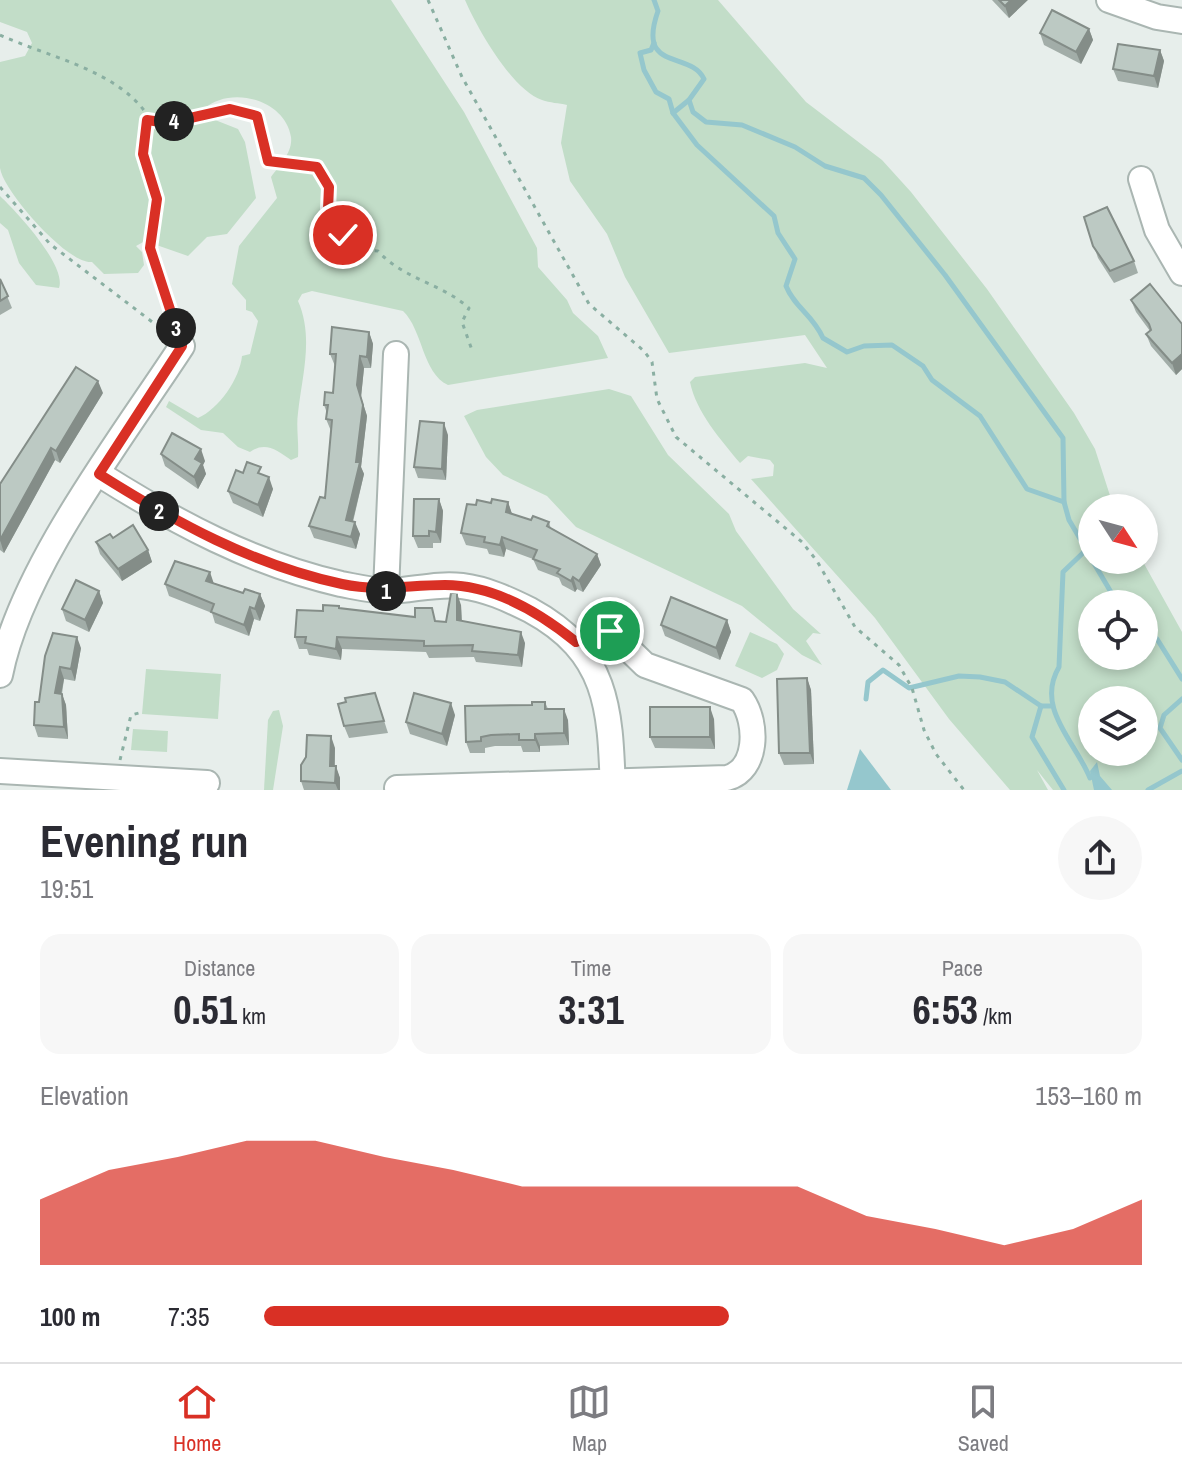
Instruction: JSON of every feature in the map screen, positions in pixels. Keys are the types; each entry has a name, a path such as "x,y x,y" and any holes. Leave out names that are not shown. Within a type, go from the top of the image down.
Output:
{"street":[{"path":"1109,0 1157,17 1182,21"},
{"path":"1141,179 1157,230 1182,273"},
{"path":"2,662 22,607 45,562 182,346"},
{"path":"386,591 396,354"},
{"path":"99,474 193,530 261,560 312,577 386,591 443,585 481,589 537,614 576,642 603,688 609,715 613,785"},
{"path":"397,788 613,785 737,776 750,760 750,715 742,700 645,665 610,631 601,629 576,642"},
{"path":"0,771 207,783"}],"path":[{"path":"428,0 462,77 589,304 644,351 652,362 657,399 676,437 802,542 817,561 855,627 899,665 907,677 936,754 964,790"},
{"path":"0,35 98,75 136,97 147,120 143,154 157,199 150,248 182,346"},
{"path":"147,120 168,123 230,109 257,116 268,161 317,167 329,187 328,209 343,235 365,250 378,251 391,266 452,292 469,308 462,322 472,350"},
{"path":"0,187 58,250 182,346"},
{"path":"119,778 131,715 143,712"}],"green space":[{"path":"0,0 391,0 464,112 537,248 538,267 567,300 573,313 598,336 608,358 448,385 433,371 410,319 403,311 312,291 302,294 298,301 306,343 297,418 298,457 291,460 266,447 250,452 238,447 223,433 201,430 166,407 169,401 198,418 206,414 227,392 242,356 250,354 258,321 252,312 246,310 246,300 232,284 239,246 277,198 271,177 290,148 287,124 268,105 241,97 215,102 204,109 210,118 238,129 245,142 256,198 227,234 207,237 188,256 145,241 136,246 142,252 144,265 138,273 104,274 92,262 81,260 53,240 24,209 4,179 0,168 0,62 25,56 32,43 27,32 0,22"},
{"path":"465,0 718,0 806,102 882,160 987,289 1074,413 1095,449 1109,494 1078,494 1078,574 1150,574 1182,632 1182,790 1053,790 1037,770 1048,790 1010,790 949,719 875,618 751,479 773,476 774,465 770,460 748,456 740,463 710,425 693,393 690,382 695,377 805,363 827,368 805,335 669,353 625,277 607,234 570,181 561,143 567,105 542,100 531,94 508,71 487,41"},
{"path":"0,196 48,253 56,267 59,288 36,285 19,263 8,230 0,223"},
{"path":"609,389 631,396 668,455 729,514 736,531 793,609 821,634 813,633 806,641 822,665 802,655 742,606 576,527 547,496 503,475 486,457 464,416 477,410"},
{"path":"750,632 777,644 784,654 777,670 762,678 735,666"},
{"path":"146,669 221,674 218,719 142,714"},
{"path":"279,710 283,726 273,790 264,790 268,720 273,711"},
{"path":"133,729 168,731 167,752 131,750"}],"water":[{"path":"860,749 891,790 847,790"},
{"path":"1098,766 1100,776 1112,790 1094,790 1090,771"}],"building":[{"path":"1052,10 1089,29 1076,52 1040,33"},
{"path":"1118,44 1160,50 1154,76 1113,69"},
{"path":"1107,207 1134,261 1110,271 1093,246 1084,217"},
{"path":"0,279 8,296 0,301"},
{"path":"1150,284 1182,324 1182,354 1172,363 1146,334 1151,330 1149,324 1131,300"},
{"path":"332,327 369,332 367,357 360,356 357,385 363,405 356,462 360,462 346,520 355,522 351,537 309,526 320,497 325,498 332,420 326,419 328,405 324,405 325,392 333,393 336,354 330,354"},
{"path":"76,367 98,381 56,451 51,448 0,540 0,484"},
{"path":"420,421 444,423 442,469 414,467"},
{"path":"172,433 201,449 195,459 202,463 194,477 161,454"},
{"path":"247,462 261,467 258,473 269,477 258,505 228,491 236,470 243,473"},
{"path":"414,499 439,499 436,532 429,531 429,536 413,536"},
{"path":"492,499 508,502 506,512 549,522 547,526 597,554 579,581 573,577 571,581 557,573 560,569 533,559 537,550 502,537 500,545 484,542 485,537 461,533 467,504 476,505 477,500 491,503"},
{"path":"133,525 148,550 118,569 96,542 110,534 113,538"},
{"path":"175,561 210,572 206,581 243,593 245,589 260,594 255,609 250,607 244,625 211,612 214,604 165,584"},
{"path":"76,580 99,591 85,620 62,609"},
{"path":"451,593 457,593 457,620 521,632 518,655 472,651 473,645 424,646 424,641 337,637 336,649 305,643 306,637 295,637 297,610 323,611 323,605 415,617 415,608 432,608 435,621 446,622"},
{"path":"671,597 727,620 716,648 661,625"},
{"path":"53,633 77,637 71,669 60,667 55,693 62,694 64,727 34,725 35,702 39,702 45,656"},
{"path":"807,678 810,753 779,753 777,679"},
{"path":"375,693 384,721 344,726 338,704 346,702 345,698"},
{"path":"414,693 451,703 442,734 406,722"},
{"path":"532,702 545,702 545,709 564,709 564,733 535,734 535,740 519,740 519,734 491,735 481,737 481,741 466,742 465,706 532,705"},
{"path":"650,707 710,707 710,737 650,737"},
{"path":"307,735 331,736 330,766 336,766 335,783 301,781"}],"waterway":[{"path":"654,0 658,11 653,31 654,44 659,52 697,70 704,79 689,100 693,112 706,122 742,125 795,147 825,166 864,178 945,275 1063,438 1064,502 1078,535"},
{"path":"654,43 651,50 640,53 644,70 656,92 669,99 673,113"},
{"path":"689,100 673,113 697,145 774,216 778,233 795,259 786,286 823,338 847,352 864,346 892,345 923,366 932,380 980,416 1027,489 1064,502"},
{"path":"1078,558 1063,572 1059,667 1052,696 1060,724 1090,778"},
{"path":"1100,574 1110,590"},
{"path":"1158,641 1182,679"},
{"path":"866,699 868,682 883,670 909,688 959,676 1005,682 1041,706 1051,706"},
{"path":"1182,699 1164,715 1160,728 1182,760"},
{"path":"1041,706 1032,737 1064,790"},
{"path":"1148,790 1182,771"}],"route":[{"path":"343,235 328,209 329,187 317,167 268,161 257,116 230,109 196,114 168,123 147,120 143,154 157,199 150,248 182,346 99,474 193,530 276,566 312,577 386,591 443,585 481,589 537,614 576,642 601,629 610,631"}]}
